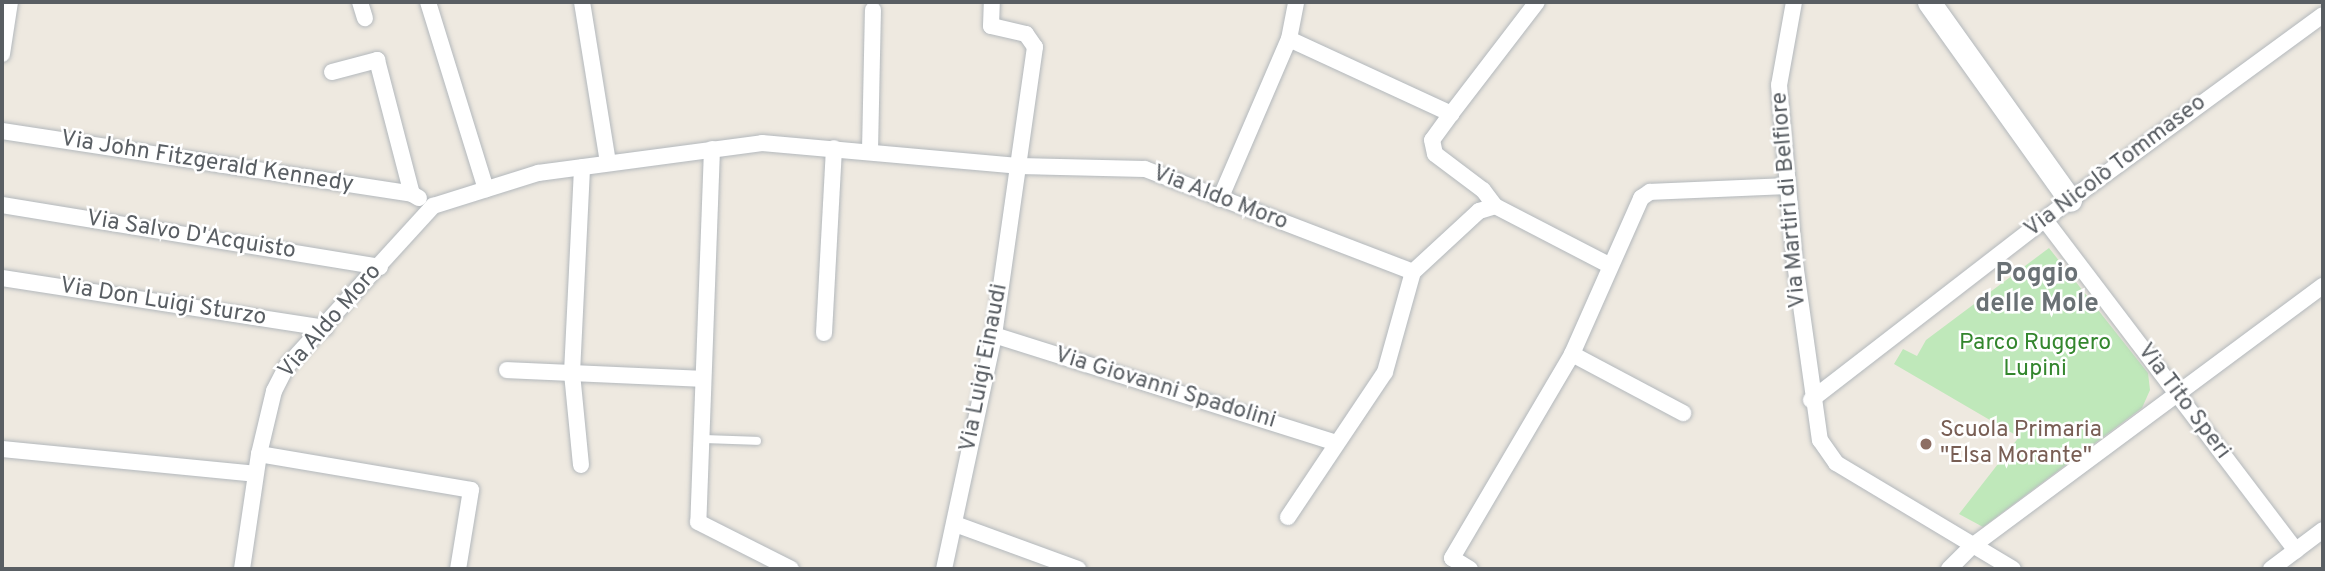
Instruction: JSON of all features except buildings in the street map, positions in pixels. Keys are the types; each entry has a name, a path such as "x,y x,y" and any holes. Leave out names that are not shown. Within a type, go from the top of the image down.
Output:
{"street":[{"path":"2,54 10,2"},
{"path":"360,2 365,18"},
{"path":"429,2 486,189"},
{"path":"582,2 608,163"},
{"path":"992,2 989,19 995,29 1026,34 1035,43 1018,166"},
{"path":"1220,199 1289,39 1296,2"},
{"path":"1537,2 1432,140 1433,151 1483,190 1495,206 1609,265"},
{"name":"Via Martiri di Belfiore","path":"1794,2 1779,78 1786,186 1811,400 1820,440 1836,463 1971,547 2013,569"},
{"path":"1929,2 2070,200"},
{"path":"870,151 873,10"},
{"name":"Via Nicolò Tommaseo","path":"1811,400 2070,200 2323,15"},
{"path":"1289,39 1451,114"},
{"path":"332,72 377,60 412,194 433,205"},
{"name":"Via John Fitzgerald Kennedy","path":"2,131 412,194"},
{"name":"Via Aldo Moro","path":"242,569 255,474 278,379 433,205 538,173 762,143 1018,166 1145,169 1176,177 1220,199 1413,272"},
{"path":"824,333 834,148"},
{"path":"712,149 698,522 791,569"},
{"name":"Via Luigi Einaudi","path":"944,569 995,335 1018,166"},
{"path":"581,466 572,373 582,167"},
{"path":"1470,569 1452,558 1572,354 1609,265 1646,193 1786,186"},
{"name":"Via Salvo D'Acquisto","path":"2,205 380,267"},
{"path":"1288,517 1385,372 1413,272 1479,211 1495,206"},
{"name":"Via Tito Speri","path":"2045,220 2296,551"},
{"name":"Via Don Luigi Sturzo","path":"2,278 324,328"},
{"path":"1949,569 1971,547 2323,286"},
{"name":"Via Giovanni Spadolini","path":"995,335 1336,443"},
{"path":"1572,354 1683,413"},
{"path":"507,370 703,379"},
{"path":"2,449 255,474"},
{"path":"259,454 471,490 458,569"},
{"path":"954,524 1078,569"},
{"path":"2271,569 2323,530"}],"lane":[{"path":"701,439 757,442"}],"green space":[{"name":"Parco Ruggero Lupini","path":"2049,248 2148,373 2150,390 2142,408 1983,527 1959,514 2019,437 1894,364 1903,349 1917,356 1926,340"}],"place":[{"name":"Scuola Primaria \"Elsa Morante\"","path":"1926,444"}],"district":[{"name":"Poggio delle Mole","path":"2037,290"}]}
